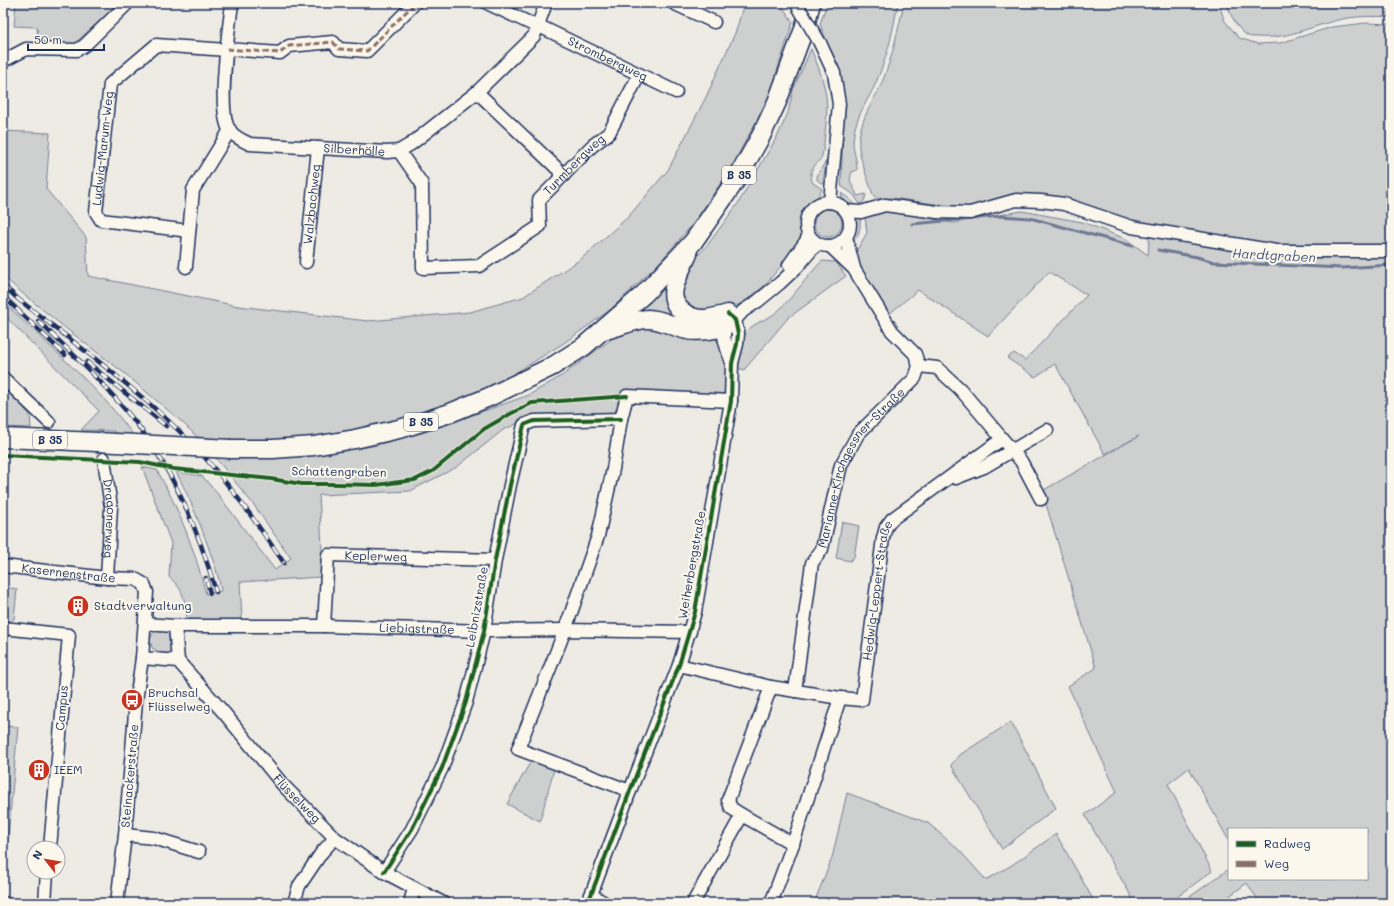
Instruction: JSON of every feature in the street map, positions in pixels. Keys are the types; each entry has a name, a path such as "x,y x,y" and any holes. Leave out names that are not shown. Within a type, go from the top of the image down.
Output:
{"main road":[{"name":"B 35","path":"3,438 231,448 273,449 314,446 403,428 443,415 489,397 554,366 583,347 644,294 693,242 738,177 761,136 777,102 804,29 811,3"},
{"name":"B 35","path":"693,242 673,290 676,305 680,310 693,318 732,318"},
{"path":"602,331 647,319 664,322 686,330 700,331 732,318"}],"street":[{"path":"3,59 7,59 26,49 77,50 85,45 128,3"},
{"path":"186,267 193,190 230,130 224,118 223,97 232,3"},
{"path":"227,50 280,53 289,46 333,42 339,50 367,51 415,3"},
{"name":"Strombergweg","path":"487,3 676,92"},
{"name":"Silberhölle","path":"230,130 239,139 250,144 387,152 399,151 411,144 477,92 534,36 546,3"},
{"path":"673,3 714,22"},
{"path":"796,3 820,42 834,73 839,104 830,202"},
{"name":"Ludwig-Marum-Weg","path":"189,231 101,220 96,212 110,84 156,45 227,50"},
{"name":"Turmbergweg","path":"399,151 422,184 423,268 479,266 540,226 539,200 592,146 609,132 639,75"},
{"path":"477,92 564,175"},
{"name":"Walzbachweg","path":"306,262 318,148"},
{"path":"846,211 861,212 885,205 937,212 970,214 1016,200 1041,201 1064,204 1132,227 1276,251 1391,251"},
{"path":"850,224 846,211 836,203 830,202 815,206 807,219 807,227 813,240 825,245 854,269"},
{"path":"732,318 758,301 797,267 814,247 840,242 846,237 853,218 861,212"},
{"path":"776,285 810,235"},
{"path":"846,237 854,269 892,331 915,354 919,366 937,368 960,389 1021,461 1041,499"},
{"name":"Weiherbergstraße","path":"589,899 679,665 695,612 731,401 732,363 724,340 732,318"},
{"name":"Marianne-Kirchgessner-Straße","path":"795,691 812,562 822,549 841,464 858,434 915,378 919,366"},
{"path":"3,378 49,422"},
{"path":"630,791 518,749 565,630 598,536 613,468 621,420 628,396 731,401"},
{"name":"Leibnizstraße","path":"384,872 412,829 442,768 466,702 484,631 495,560 511,476 524,425 534,421 621,420"},
{"name":"Hedwig-Leppert-Straße","path":"938,485 984,467 1047,430"},
{"name":"Hedwig-Leppert-Straße","path":"679,665 772,687 862,700 883,538 886,527 892,519 1002,439"},
{"name":"Dragonerweg","path":"104,459 111,507 107,578"},
{"name":"Keplerweg","path":"324,626 328,555 495,560"},
{"name":"Kasernenstraße","path":"3,566 107,578 135,579"},
{"name":"Steinackerstraße","path":"117,903 125,835 147,592 144,584 135,579"},
{"name":"Liebigstraße","path":"145,624 175,626 324,626 484,631 565,630 690,632"},
{"path":"142,658 178,661 175,626"},
{"name":"Campus","path":"3,628 69,635 51,840"},
{"name":"Flüsselweg","path":"178,661 225,714 283,785 335,838 384,872 443,903"},
{"path":"772,687 728,800 731,808 742,816 793,844"},
{"path":"771,903 793,844 840,698"},
{"path":"693,903 742,816"},
{"name":"Steinackerstraße","path":"125,835 154,838 199,852"},
{"path":"294,903 299,886 322,852 335,838"},
{"path":"45,903 46,880"},
{"path":"410,903 414,888"},
{"path":"589,899 605,903"}],"shaded area":[{"path":"16,3 119,3 73,45 38,42 37,27 14,26"},
{"path":"744,3 780,3 793,22 776,74 773,91 729,171 693,224 658,264 610,310 564,343 512,375 463,400 387,424 354,432 287,440 216,439 197,437 183,423 124,373 64,327 3,276 3,131 50,133 46,189 86,237 88,276 238,306 368,321 470,312 523,297 581,259 628,217 668,170 706,97 736,31"},
{"path":"827,3 898,3 892,33 881,71 860,113 855,127 853,144 857,170 852,172 850,179 857,196 866,194 864,201 860,204 853,194 841,186 844,100 841,80 820,24"},
{"path":"904,3 1219,3 1224,20 1239,38 1258,44 1280,43 1332,27 1366,23 1391,24 1391,903 1260,903 1247,883 1220,903 1181,903 1228,870 1228,880 1368,880 1368,828 1228,828 1228,839 1189,768 1168,784 1212,871 1169,903 1135,903 1085,815 1117,792 1068,686 1096,668 1042,491 1139,436 1105,454 1055,364 1035,377 1007,358 1014,353 1025,360 1087,295 1049,272 988,336 918,290 889,314 860,267 856,264 855,253 867,233 865,217 889,210 953,223 1022,211 1082,222 1126,239 1148,255 1150,227 1071,199 1007,196 965,208 891,198 878,199 873,195 861,159 859,139 863,121 887,71"},
{"path":"1227,3 1391,3 1391,17 1369,16 1348,18 1292,34 1269,37 1253,37 1244,34 1237,26"},
{"path":"811,49 824,84 827,111 822,156 811,172 813,183 822,189 819,195 805,208 801,219 801,242 765,285 747,300 730,309 708,314 684,306 680,285 692,262 709,243 739,202 778,135 788,113 793,90"},
{"path":"826,161 823,184 817,180 817,177"},
{"path":"841,193 851,200 854,206 845,202"},
{"path":"828,209 838,213 842,223 838,233 828,237 818,233 814,223 818,213"},
{"path":"860,217 859,232 851,244 853,225"},
{"path":"822,261 836,262 846,276 788,318 744,370 738,368 742,344 746,332 779,310"},
{"path":"670,281 681,317 635,315"},
{"path":"3,301 72,366 105,400 134,436 114,435 114,431 81,430 99,411 3,314"},
{"path":"656,323 714,337 721,346 726,372 724,396 625,394 617,422 523,421 503,430 457,467 410,491 319,495 322,547 321,577 240,582 242,622 187,621 185,602 181,592 169,577 171,543 142,467 157,470 165,485 186,530 206,594 221,591 205,537 176,472 202,476 217,493 275,570 291,558 253,504 215,457 328,453 372,446 425,432 529,395 563,375 628,327"},
{"path":"3,384 30,415 31,428 3,427"},
{"path":"842,522 859,526 854,557 850,561 836,558"},
{"path":"3,587 17,589 14,619 9,623 3,623"},
{"path":"160,629 166,629 171,634 171,654 169,656 153,649 151,646 150,640 152,635"},
{"path":"1011,722 1056,808 1002,849 951,765 961,754"},
{"path":"3,726 18,727 7,849 3,849"},
{"path":"532,759 554,769 540,821 507,804"},
{"path":"847,793 928,823 959,850 986,880 1012,865 1056,834 1095,903 814,903 832,858"}],"waterway":[{"path":"912,224 1000,216 1030,218 1133,246"},
{"name":"Hardtgraben","path":"1158,250 1197,257 1214,262 1342,268 1391,265"}],"railway":[{"path":"3,285 18,299 138,394 176,428 206,459 234,492 284,563"},
{"path":"3,296 65,355"},
{"path":"38,321 101,383 125,409 150,442 163,462 194,525 216,592"},
{"path":"87,362 166,426"},
{"path":"206,578 210,593"}],"marked path":[{"path":"227,49 280,53 289,46 333,42 339,49 367,51 415,3"}],"cycle path":[{"path":"588,903 679,665 695,612 731,401 732,363 738,334 735,320 728,314"},
{"name":"Schattengraben","path":"3,455 140,462 174,469 271,479 302,484 376,485 415,480 433,471 484,429 532,403 627,396"},
{"path":"384,872 412,829 442,768 466,702 484,631 495,560 524,425 534,421 621,419"}],"place":[{"name":"Stadtverwaltung","path":"78,606"},
{"name":"Bruchsal Flüsselweg","path":"132,700"},
{"name":"IEEM","path":"39,770"}]}
